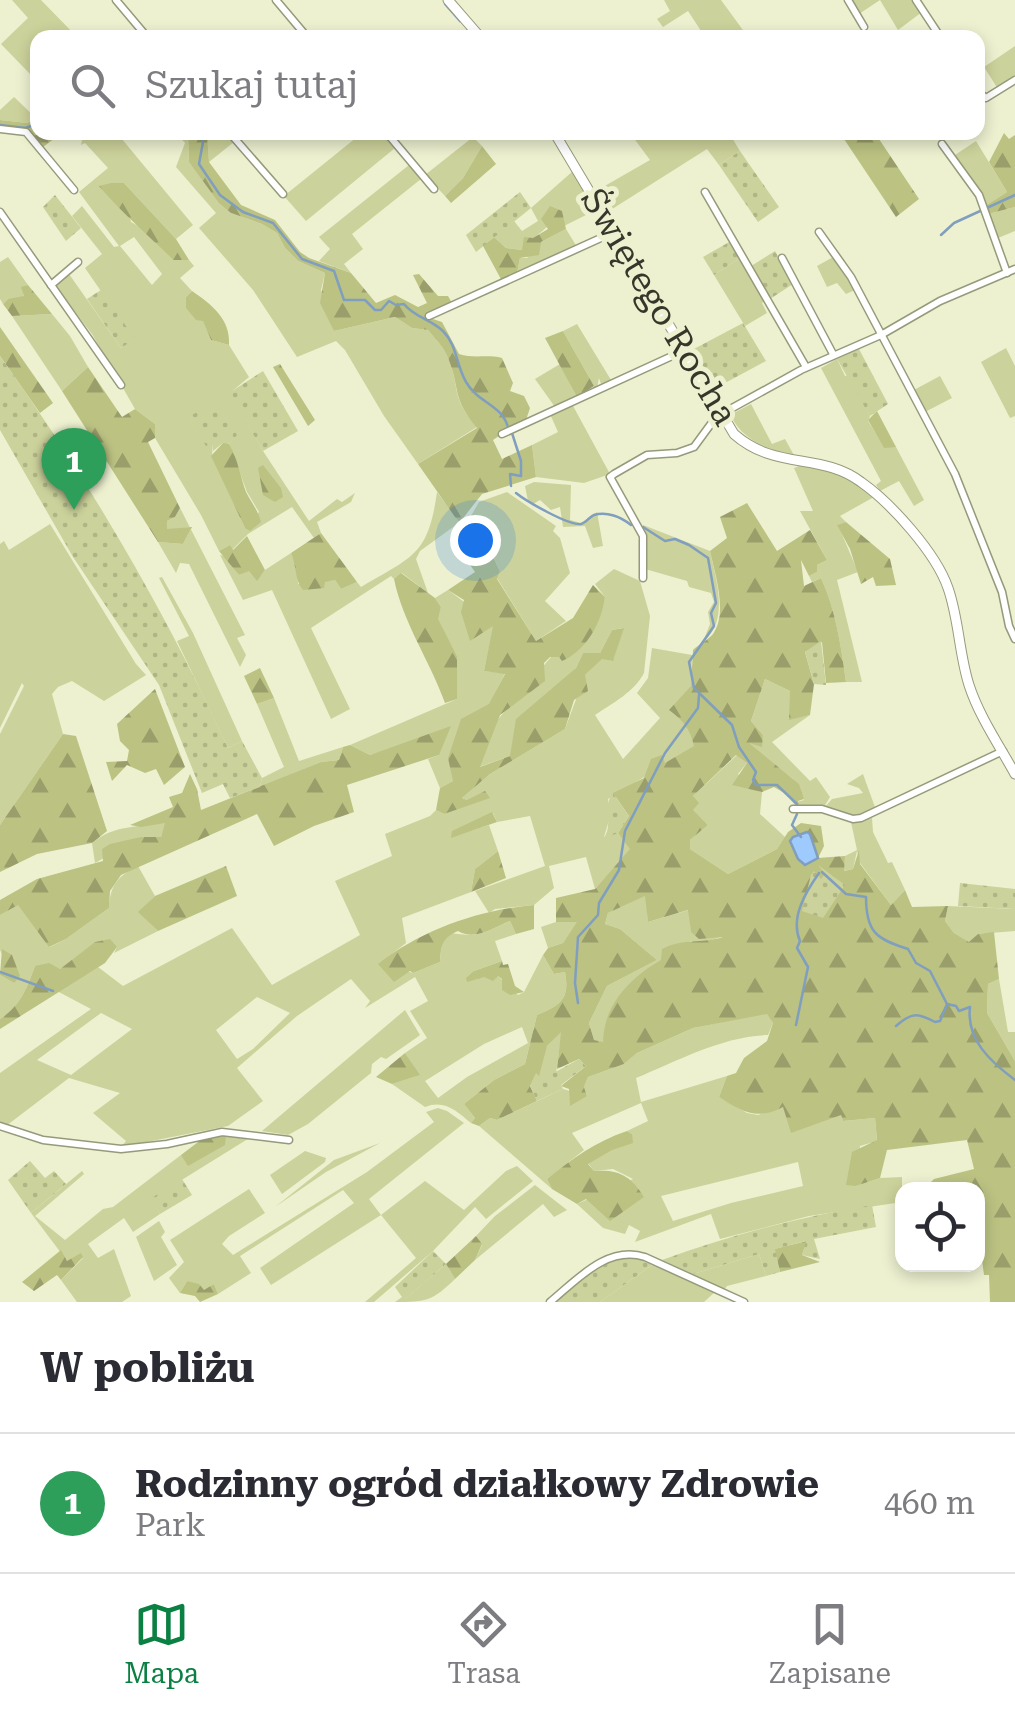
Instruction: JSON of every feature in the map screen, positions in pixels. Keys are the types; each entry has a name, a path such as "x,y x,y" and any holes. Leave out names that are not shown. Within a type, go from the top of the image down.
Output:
{"street":[{"path":"116,0 141,30"},
{"path":"276,0 301,30"},
{"path":"448,0 474,30"},
{"path":"848,0 864,27"},
{"path":"916,0 936,30"},
{"path":"985,97 1015,80"},
{"path":"0,129 26,132 30,137"},
{"path":"33,140 74,190"},
{"path":"236,140 283,194"},
{"path":"393,140 434,189"},
{"name":"Świętego Rocha","path":"559,140 734,434 757,451 783,460 833,467 860,480 929,552 948,586 973,697 1015,774"},
{"path":"643,578 643,536 610,478 647,456 677,453 698,444 720,415 806,367 881,335 940,301 1012,272 979,195 942,144"},
{"path":"705,192 806,367"},
{"path":"0,212 121,384"},
{"path":"430,316 614,232"},
{"path":"819,232 852,277 969,506 1002,592 1015,639"},
{"path":"782,258 834,354"},
{"path":"52,285 78,262"},
{"path":"502,434 683,351"},
{"path":"793,809 817,808 861,818 1002,751"},
{"path":"0,1126 43,1140 120,1148 167,1144 222,1132 289,1140"},
{"path":"550,1302 602,1261 629,1253 744,1302"}],"green space":[{"path":"12,0 41,0 70,30 30,30 30,74 1,44 28,18"},
{"path":"664,0 721,0 743,30 700,30 688,11 663,27 657,19 670,11"},
{"path":"851,0 880,0 859,14"},
{"path":"880,0 914,0 922,12 898,30"},
{"path":"1015,46 1015,77 998,89 985,66"},
{"path":"14,97 30,112 30,121 0,120 0,110"},
{"path":"0,120 30,122 30,134 0,127"},
{"path":"1004,133 1009,139 1015,135 1015,207 988,214 985,206 1007,192 989,162"},
{"path":"82,140 123,140 193,225 176,239 124,183 131,222 173,260 189,260 194,266 180,278 192,291 186,297 203,320 211,340 229,345 249,377 230,393 309,521 337,499 342,502 355,493 351,502 317,522 321,533 314,538 292,507 248,534 232,550 230,545 219,551 155,438 155,424 135,409 92,334 55,286 69,274 121,348 134,339 85,268 102,254 72,216 82,206 114,247 119,246 79,192 108,168 85,143 81,145","holes":["134,237 162,274 152,285 120,246","199,413 217,413 236,435 229,444 259,512 245,528 212,456 213,443 206,445 188,418"]},
{"path":"182,140 188,140 189,162 231,213 277,233 298,261 325,273 321,290 334,331 395,317 412,328 428,330 446,354 459,400 477,427 418,464 336,341 297,357 253,290 199,228 216,213 176,167 185,143"},
{"path":"188,140 207,140 209,162 241,205 275,220 309,258 351,273 376,303 395,295 418,307 427,303 413,275 419,274 438,296 448,296 452,303 427,317 442,322 459,354 502,358 513,383 510,391 524,396 530,408 526,420 501,431 493,440 502,459 532,445 536,477 482,494 460,522 418,464 477,428 460,401 442,347 428,330 412,328 395,317 334,331 320,303 325,273 298,261 277,233 231,213 189,162"},
{"path":"207,140 234,142 209,162"},
{"path":"353,140 388,140 395,148 306,221 284,196"},
{"path":"469,140 482,146 463,178 445,196 425,175"},
{"path":"635,140 733,140 740,151 719,165 707,149 609,211 596,191 650,160"},
{"path":"845,140 880,140 919,199 896,217"},
{"path":"976,141 1007,192 985,206 980,189 952,157"},
{"path":"482,146 496,164 451,203 445,196 463,178"},
{"path":"740,151 779,207 758,222 719,165"},
{"path":"409,165 421,179 352,234 363,249 344,264 351,273 319,261 330,249 319,237"},
{"path":"573,171 596,210 564,226 562,211 522,250 506,248 494,237 514,221 522,231 538,221 531,208"},
{"path":"124,183 176,239 189,260 173,260 99,186"},
{"path":"520,192 531,208 476,252 466,235"},
{"path":"55,195 81,228 66,241 43,207"},
{"path":"550,206 562,211 566,229 541,242 539,255 520,258 517,273 502,281 483,246 494,237 506,248 522,250 524,237 533,238 548,229 541,219"},
{"path":"1015,207 1015,231 998,238 988,214"},
{"path":"566,229 577,247 517,273 520,258 527,258 541,242"},
{"path":"731,241 740,258 714,275 703,257"},
{"path":"775,251 793,284 770,299 751,266"},
{"path":"835,256 855,290 846,294 837,283 827,287 817,266"},
{"path":"8,257 28,285 22,288 24,296 3,304 0,262"},
{"path":"740,258 765,301 762,303 767,313 745,326 714,275"},
{"path":"28,285 52,314 12,316 3,304 24,296 21,287"},
{"path":"101,290 135,339 121,348 87,299"},
{"path":"192,291 223,320 229,345 211,340 203,321 196,320 186,308 186,297"},
{"path":"52,314 88,367 62,391 12,316"},
{"path":"743,323 766,361 714,389 692,350"},
{"path":"577,324 611,380 601,384 599,378 597,388 592,390 594,386 563,331"},
{"path":"0,327 53,403 40,413 0,356"},
{"path":"563,331 594,386 577,397 545,338"},
{"path":"1006,348 1015,366 1015,416 1010,418 981,362"},
{"path":"859,349 888,404 870,416 837,359"},
{"path":"0,356 123,546 228,748 242,741 262,778 260,787 230,798 223,784 202,793 159,685 73,557 0,430"},
{"path":"837,359 845,376 849,375 870,416 868,421 884,447 896,447 924,500 914,506 899,481 880,491 876,485 881,481 821,368"},
{"path":"280,364 315,420 308,426 273,367"},
{"path":"560,364 577,397 555,407 535,379"},
{"path":"88,367 122,417 135,409 155,424 155,438 148,442 180,508 167,521 167,529 192,527 183,544 158,542 62,391"},
{"path":"263,371 298,431 263,451 229,393"},
{"path":"940,376 952,398 923,413 912,391"},
{"path":"572,404 610,474 584,483 536,477 532,445 558,432 550,414"},
{"path":"751,404 772,444 785,439 795,457 759,444 737,426 732,418 734,413"},
{"path":"211,406 217,413 223,413 237,435 229,444 223,443 213,451 213,444 206,446 187,417"},
{"path":"877,411 896,447 884,448 868,420"},
{"path":"223,443 232,450 246,492 260,518 261,522 250,531 245,528 211,456"},
{"path":"263,465 281,488 283,497 275,502 263,495 258,468"},
{"path":"802,465 841,476 874,497 840,516 846,522 838,525 858,572 837,580 862,682 846,682 826,591 821,578 812,582 809,576 827,560 800,511 813,511 794,468"},
{"path":"534,482 571,485 570,520 581,523 597,512 603,546 593,548 585,526 563,527 560,507 551,510 540,500 533,504 528,501 525,486"},
{"path":"437,492 460,522 420,551 416,559 428,593 402,573 394,579 391,576 311,628 350,709 331,719 272,590 243,600 220,555 239,575 249,570 257,580 291,553 297,564 298,584 335,580 341,589 357,582 361,587 406,560 423,542"},
{"path":"507,492 556,526 553,531 560,538 570,573 545,601 566,621 536,641 497,578 500,571 487,543 468,521 479,502"},
{"path":"747,503 777,551 810,530 827,560 809,576 801,560 804,586 821,578 834,616 846,682 826,683 822,642 805,652 814,684 810,715 789,720 790,691 765,679 751,721 763,735 762,747 749,743 799,784 804,799 796,806 774,787 762,792 732,785 747,763 736,755 693,796 699,803 693,810 708,825 690,840 690,849 728,874 777,849 788,832 801,823 821,826 824,846 818,858 845,856 844,871 853,869 859,850 860,864 891,905 905,890 912,907 948,906 945,921 954,933 969,942 978,934 994,932 999,979 988,984 987,1013 1015,1061 1015,1302 990,1302 989,1275 984,1272 985,1182 931,1182 974,1169 967,1140 887,1150 880,1178 846,1185 852,1152 877,1140 875,1118 843,1121 841,1115 791,1133 783,1107 757,1114 719,1097 727,1076 736,1073 744,1058 767,1041 773,1023 767,1014 693,1028 637,1053 624,1064 588,1077 584,1087 587,1096 570,1106 569,1089 561,1086 586,1066 579,1059 557,1069 561,1032 547,1046 539,1076 536,1073 530,1086 537,1101 479,1126 471,1123 475,1118 464,1104 494,1080 525,1064 537,1015 558,1004 565,995 565,972 554,974 543,955 548,948 563,943 577,922 556,922 556,898 595,889 630,849 618,833 629,816 613,793 644,778 651,759 662,755 665,763 694,746 685,725 669,710 691,686 693,650 711,636 717,625 719,593 710,551 727,538 720,517","holes":["645,896 648,922 688,910 691,932 699,939 723,937 662,949 661,960 629,984 614,1004 603,1042 594,1040 589,1023 607,986 657,960 620,929 605,924 608,913"]},
{"path":"180,508 190,527 167,530 167,521"},
{"path":"468,521 487,544 500,571 497,579 536,641 573,618 593,585 605,597 596,626 585,643 562,661 550,657 544,663 545,681 500,715 480,767 510,756 516,719 576,668 583,653 600,653 612,630 624,628 613,661 602,659 585,675 588,691 574,700 565,729 490,774 462,798 467,800 485,791 490,798 444,814 436,810 440,788 453,781 448,758 461,719 489,704 505,674 484,671 493,626 470,641 461,612 464,600 448,590 475,572 451,538"},
{"path":"846,522 890,559 896,585 876,586 873,577 861,584 837,525"},
{"path":"50,524 146,675 104,701 72,681 58,687 52,694 63,734 0,825 0,734 24,686 22,683 0,728 0,544 4,541 9,550"},
{"path":"643,525 710,551 719,612 703,642 710,624 708,612 714,602 711,593 689,587 687,581 645,569"},
{"path":"191,529 245,635 237,638 246,655 240,667 189,564 180,563 176,573 158,542 183,544"},
{"path":"321,533 357,582 341,589 335,580 325,582 324,588 303,590 291,553"},
{"path":"247,536 265,570 257,581 249,571 239,575 219,551 230,545 233,550"},
{"path":"614,569 640,581 650,616 644,673 629,691 595,715 623,759 660,718 637,693 648,678 652,648 692,655 691,686 681,719 695,746 608,799 610,817 604,837 618,833 631,849 595,889 586,857 549,866 554,888 534,905 489,913 475,891 545,866 530,816 497,822 493,813 452,837 489,825 498,851 475,869 471,892 402,918 406,943 379,964 413,973 440,962 447,936 478,934 510,921 516,934 495,941 502,961 474,971 484,977 497,975 518,995 524,992 543,955 554,974 565,972 565,995 558,1004 537,1015 525,1064 494,1080 464,1104 475,1118 471,1123 444,1105 425,1107 392,1084 419,1075 405,1053 427,1038 410,1011 428,1001 415,977 365,1008 370,1001 351,979 297,1016 237,1068 263,1101 228,1126 121,1147 126,1141 93,1113 120,1093 69,1078 6,1126 0,1123 0,1073 91,1009 57,991 98,967 123,986 232,928 272,985 360,935 335,881 392,856 385,834 436,810 444,814 467,800 462,798 490,774 565,729 585,675 602,658 613,661 623,628 612,630 600,653 583,653 510,756 479,767 494,724 551,657 581,645 594,628 605,597 595,584","holes":["257,997 290,1013 237,1059 216,1030","101,1013 132,1029 71,1075 37,1060","522,1027 528,1043 438,1098 425,1081 484,1044"]},
{"path":"401,573 441,607 438,619 457,656 457,699 445,703 410,626 394,579"},
{"path":"162,577 193,633 242,741 228,748 177,641 189,636 159,578"},
{"path":"448,590 494,624 484,671 505,673 453,781 440,788 428,759 439,755 393,748 370,755 350,745 457,699 457,656 437,619 441,607 435,598"},
{"path":"821,641 826,685 814,684 805,652"},
{"path":"260,668 274,698 257,704 244,676"},
{"path":"765,679 790,691 790,719 810,715 772,742 810,781 816,777 830,797 824,807 799,806 797,802 804,800 793,779 746,742 761,746 763,735 751,721"},
{"path":"155,689 185,767 164,785 156,769 145,773 127,765 112,781 106,762 127,761 129,750 120,741 117,724"},
{"path":"274,698 299,761 343,747 339,760 321,762 260,787 262,778 284,767 257,704"},
{"path":"451,726 439,755 347,785 354,812 274,846 257,814 121,875 110,891 109,908 49,947 18,905 0,915 0,900 37,879 103,861 102,849 110,844 161,837 165,823 130,825 173,807 169,797 182,793 190,774 201,810 321,762 339,760 343,747 350,745 370,755"},
{"path":"63,734 76,736 107,831 92,843 37,854 0,872 0,825"},
{"path":"737,755 747,763 738,774 762,792 760,814 785,837 777,849 728,874 690,849 690,840 708,825 692,810 693,796"},
{"path":"863,774 876,810 856,817 825,807 832,799 863,793 847,784"},
{"path":"613,793 629,816 618,833 603,839 608,827 608,804"},
{"path":"492,812 497,822 451,838 452,831"},
{"path":"872,818 873,832 905,890 891,905 860,863 857,851 853,869 843,871 845,856 857,850 851,822"},
{"path":"166,822 161,837 141,837 95,863 92,843 101,837"},
{"path":"498,851 506,878 471,892 475,869"},
{"path":"818,865 845,885 823,918 802,911 811,875 814,871 821,879 825,874"},
{"path":"138,866 155,896 139,912 158,931 114,953 117,947 96,942 60,969 35,966 18,1002 0,1019 0,975 14,983 0,950 0,915 18,904 50,947 109,908 116,882"},
{"path":"226,866 237,896 158,931 138,912 155,896"},
{"path":"960,883 1015,889 1015,909 958,906"},
{"path":"646,895 648,922 689,910 691,931 724,936 699,944 691,941 640,976 602,1043 594,1040 589,1023 607,986 657,960 620,929 605,924 608,913"},
{"path":"534,905 534,929 516,934 510,921 477,934 458,931 443,943 440,962 410,971 394,982 378,964 452,923"},
{"path":"948,906 1015,909 1015,931 978,934 970,943 954,933 945,921"},
{"path":"578,922 563,943 548,948 541,927"},
{"path":"110,939 117,947 105,963 0,1029 0,1019 18,1002 35,966 49,963 60,969 95,942"},
{"path":"2,949 12,955 20,976 14,983 0,975"},
{"path":"502,961 503,965 508,964 515,986 524,992 510,995 502,990 502,979 498,976 493,981 484,977 467,982 474,971"},
{"path":"999,979 1008,1032 1015,1032 1015,1061 987,1013 988,984"},
{"path":"405,1010 420,1035 372,1064 371,1073 308,1124 288,1135 262,1131"},
{"path":"767,1013 773,1023 768,1035 717,1045 636,1078 641,1102 727,1076 719,1097 747,1113 758,1115 783,1107 841,1115 843,1121 875,1118 877,1141 860,1146 856,1186 880,1178 902,1177 902,1182 895,1182 895,1203 809,1216 720,1239 711,1214 635,1242 640,1231 629,1225 625,1234 603,1228 577,1204 633,1179 613,1169 594,1171 588,1163 632,1134 627,1131 648,1121 641,1103 572,1133 584,1150 547,1179 552,1189 479,1126 563,1089 587,1096 584,1087 588,1077 624,1064 637,1053 693,1028","holes":["798,1162 803,1186 673,1221 661,1196"]},
{"path":"562,1030 556,1074 530,1086 547,1046"},
{"path":"405,1053 420,1075 392,1084 376,1077"},
{"path":"579,1059 586,1066 561,1085 563,1089 537,1101 530,1086"},
{"path":"438,1108 464,1123 369,1199 381,1215 271,1285 260,1268 354,1203 343,1190 240,1256 251,1273 218,1294 214,1284 204,1291 187,1281 180,1293 169,1278 184,1262 170,1240 249,1189 265,1213 222,1244 233,1255 367,1172 434,1122 426,1112"},
{"path":"627,1131 632,1134 633,1143 588,1164 594,1171 624,1175 644,1197 610,1221 586,1199 577,1204 552,1189 547,1179 575,1157"},
{"path":"226,1135 251,1137 151,1199 160,1214 133,1232 124,1218 88,1244 98,1258 114,1249 131,1296 122,1302 77,1302 61,1280 83,1258 67,1261 31,1213 82,1171 84,1174 35,1216 65,1240 181,1155 189,1165"},
{"path":"226,1135 225,1145 188,1166 181,1155 202,1139"},
{"path":"380,1143 326,1172 275,1207 334,1160"},
{"path":"305,1151 326,1158 325,1162 282,1194 270,1175"},
{"path":"30,1161 45,1178 54,1171 66,1184 31,1213 8,1180"},
{"path":"517,1166 533,1181 486,1219 475,1207 433,1251 374,1302 365,1302 416,1258 381,1215 425,1181 464,1210 506,1171"},
{"path":"182,1179 192,1195 160,1214 150,1199"},
{"path":"535,1185 567,1210 554,1217 543,1204 475,1260 482,1245 476,1236"},
{"path":"872,1205 876,1227 814,1239 820,1259 802,1255 806,1241 775,1249 780,1272 766,1276 759,1254 693,1274 662,1260 766,1228"},
{"path":"159,1221 165,1232 161,1237 177,1265 154,1281 136,1237"},
{"path":"476,1236 482,1244 475,1260 455,1279 446,1264"},
{"path":"807,1241 802,1255 820,1262 780,1272 774,1249"},
{"path":"61,1250 67,1261 81,1253 83,1257 61,1280 57,1275 34,1291 22,1282"},
{"path":"433,1251 446,1264 404,1300 395,1287"},
{"path":"759,1254 766,1276 724,1290 693,1274"},
{"path":"635,1257 652,1265 600,1302 556,1302 602,1266"},
{"path":"446,1264 455,1279 440,1292 422,1301 395,1302 405,1299"},
{"path":"652,1265 716,1291 704,1302 600,1302"},
{"path":"187,1281 204,1290 214,1284 218,1294 200,1302 195,1296 180,1293"}],"water":[{"path":"807,832 818,858 805,865 790,841"}],"waterway":[{"path":"445,4 460,21"},
{"path":"0,125 30,126"},
{"path":"202,140 199,164 220,195 243,212 273,223 302,259 334,271 344,300 365,300 375,310 381,310 389,301 404,304 443,331 466,382 500,413 508,427"},
{"path":"941,235 954,223 1015,195"},
{"path":"511,486 510,474 521,476 521,461 512,433"},
{"path":"516,493 575,524 604,514 631,525"},
{"path":"643,527 665,541 675,539 689,545 708,558 716,603 711,613 714,626 689,662 694,688 732,725 739,747 756,772 756,785 777,785 797,804"},
{"path":"578,1003 578,937 598,915 599,903 619,870 625,831 665,753 698,708 699,695"},
{"path":"797,814 792,825 801,837"},
{"path":"822,872 846,894 866,897 868,918 875,932 908,949 916,963 930,971 947,1004 959,1011 970,1007 976,1040 989,1058 1015,1080"},
{"path":"796,1025 808,967 797,948 798,915 819,873"},
{"path":"0,972 53,991"},
{"path":"896,1026 915,1015 940,1021 947,1004"}],"place":[{"name":"Rodzinny ogród działkowy Zdrowie","path":"74,510"}]}
